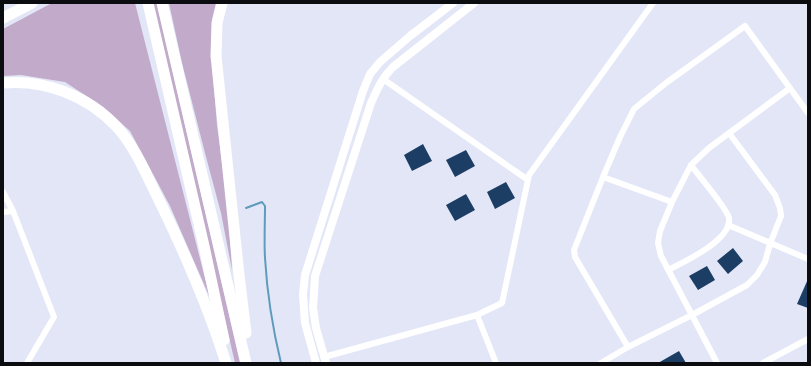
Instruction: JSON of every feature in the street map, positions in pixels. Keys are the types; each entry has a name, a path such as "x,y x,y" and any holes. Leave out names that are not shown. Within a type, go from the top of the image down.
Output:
{"highway":[{"path":"3,18 32,3"},
{"path":"148,3 229,363"},
{"path":"162,3 248,363"},
{"path":"222,3 217,23 216,56 248,363"},
{"path":"3,83 17,82 39,84 60,90 81,99 102,113 117,128 131,146 168,220 194,278 226,363"}],"street":[{"path":"316,363 305,323 303,294 305,275 363,91 370,74 380,62 410,36 453,3"},
{"path":"474,3 393,67 385,75 371,103 315,276 313,308 316,328 325,360 477,315 502,303 529,174 651,4"},
{"path":"628,347 575,257 574,250 620,137 634,109 666,83 745,26 808,113"},
{"path":"383,79 528,180"},
{"path":"717,363 660,256 658,243 660,231 672,202 691,165 709,148 790,88"},
{"path":"601,363 628,347 747,285 757,275 765,262 781,216 780,208 775,194 729,133"},
{"path":"668,270 695,256 717,241 725,232 728,225 729,218 725,208 691,165"},
{"path":"604,177 672,202"},
{"path":"3,192 13,212 54,317 27,363"},
{"path":"3,212 13,212"},
{"path":"728,225 808,259"},
{"path":"477,315 496,363"},
{"path":"763,363 808,339"}],"shaded area":[{"path":"52,3 135,3 210,298 170,206 130,131 103,107 65,82 21,75 3,76 3,29"},
{"path":"152,3 157,3 240,363 235,363"},
{"path":"169,3 216,3 212,20 212,64 217,125 228,209 232,270 221,213 182,63"}],"building":[{"path":"423,144 432,161 412,171 404,155"},
{"path":"466,150 475,166 455,177 446,160"},
{"path":"506,182 515,198 495,209 487,192"},
{"path":"466,194 475,210 455,221 446,205"},
{"path":"733,248 743,261 728,274 717,261"},
{"path":"707,266 715,280 698,290 689,276"},
{"path":"808,279 808,308 797,304"},
{"path":"679,351 686,363 658,363"}],"waterway":[{"path":"246,208 262,202 265,206 267,284 281,363"}]}
